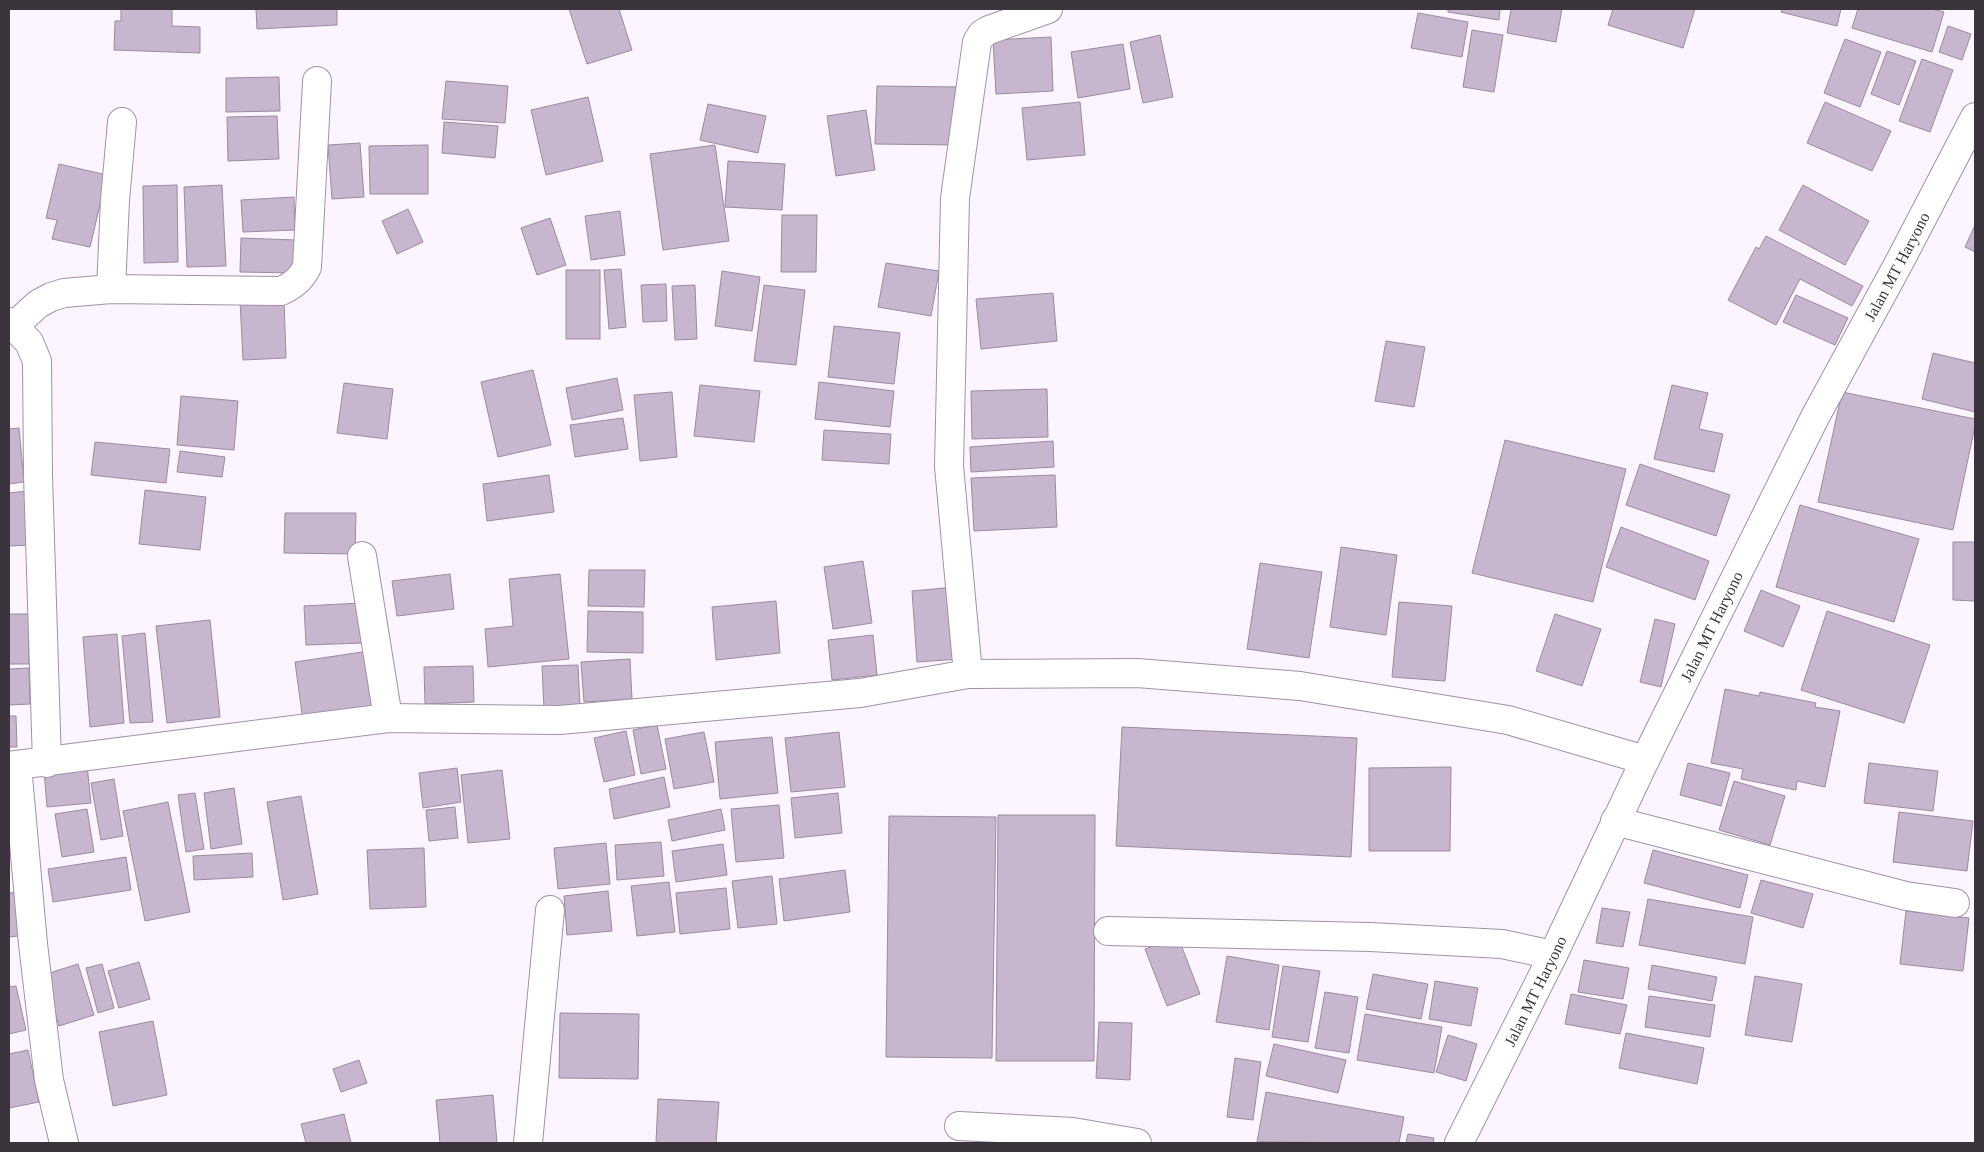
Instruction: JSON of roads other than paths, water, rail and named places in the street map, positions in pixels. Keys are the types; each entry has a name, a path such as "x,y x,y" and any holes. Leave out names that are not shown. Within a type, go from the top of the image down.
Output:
{"street":[{"path":"968,674 949,466 955,198 977,42 982,34 989,30 1048,9"},
{"path":"47,763 38,475 37,362 28,342 11,325 38,304 64,293 111,290 282,291 292,286 301,278 307,267 317,80"},
{"name":"Jalan MT Haryono","path":"1460,1143 1553,955 1615,821 1815,417 1901,259 1975,117"},
{"path":"111,290 115,200 122,122"},
{"path":"362,556 388,718"},
{"path":"64,1143 49,1080 13,766 388,718 560,720 860,693 968,674 1137,673 1300,686 1508,720 1645,760"},
{"path":"1615,821 1906,896 1955,904"},
{"path":"528,1143 550,910"},
{"path":"1108,931 1370,937 1502,944 1553,955"},
{"path":"959,1126 1073,1132 1137,1143"}]}
